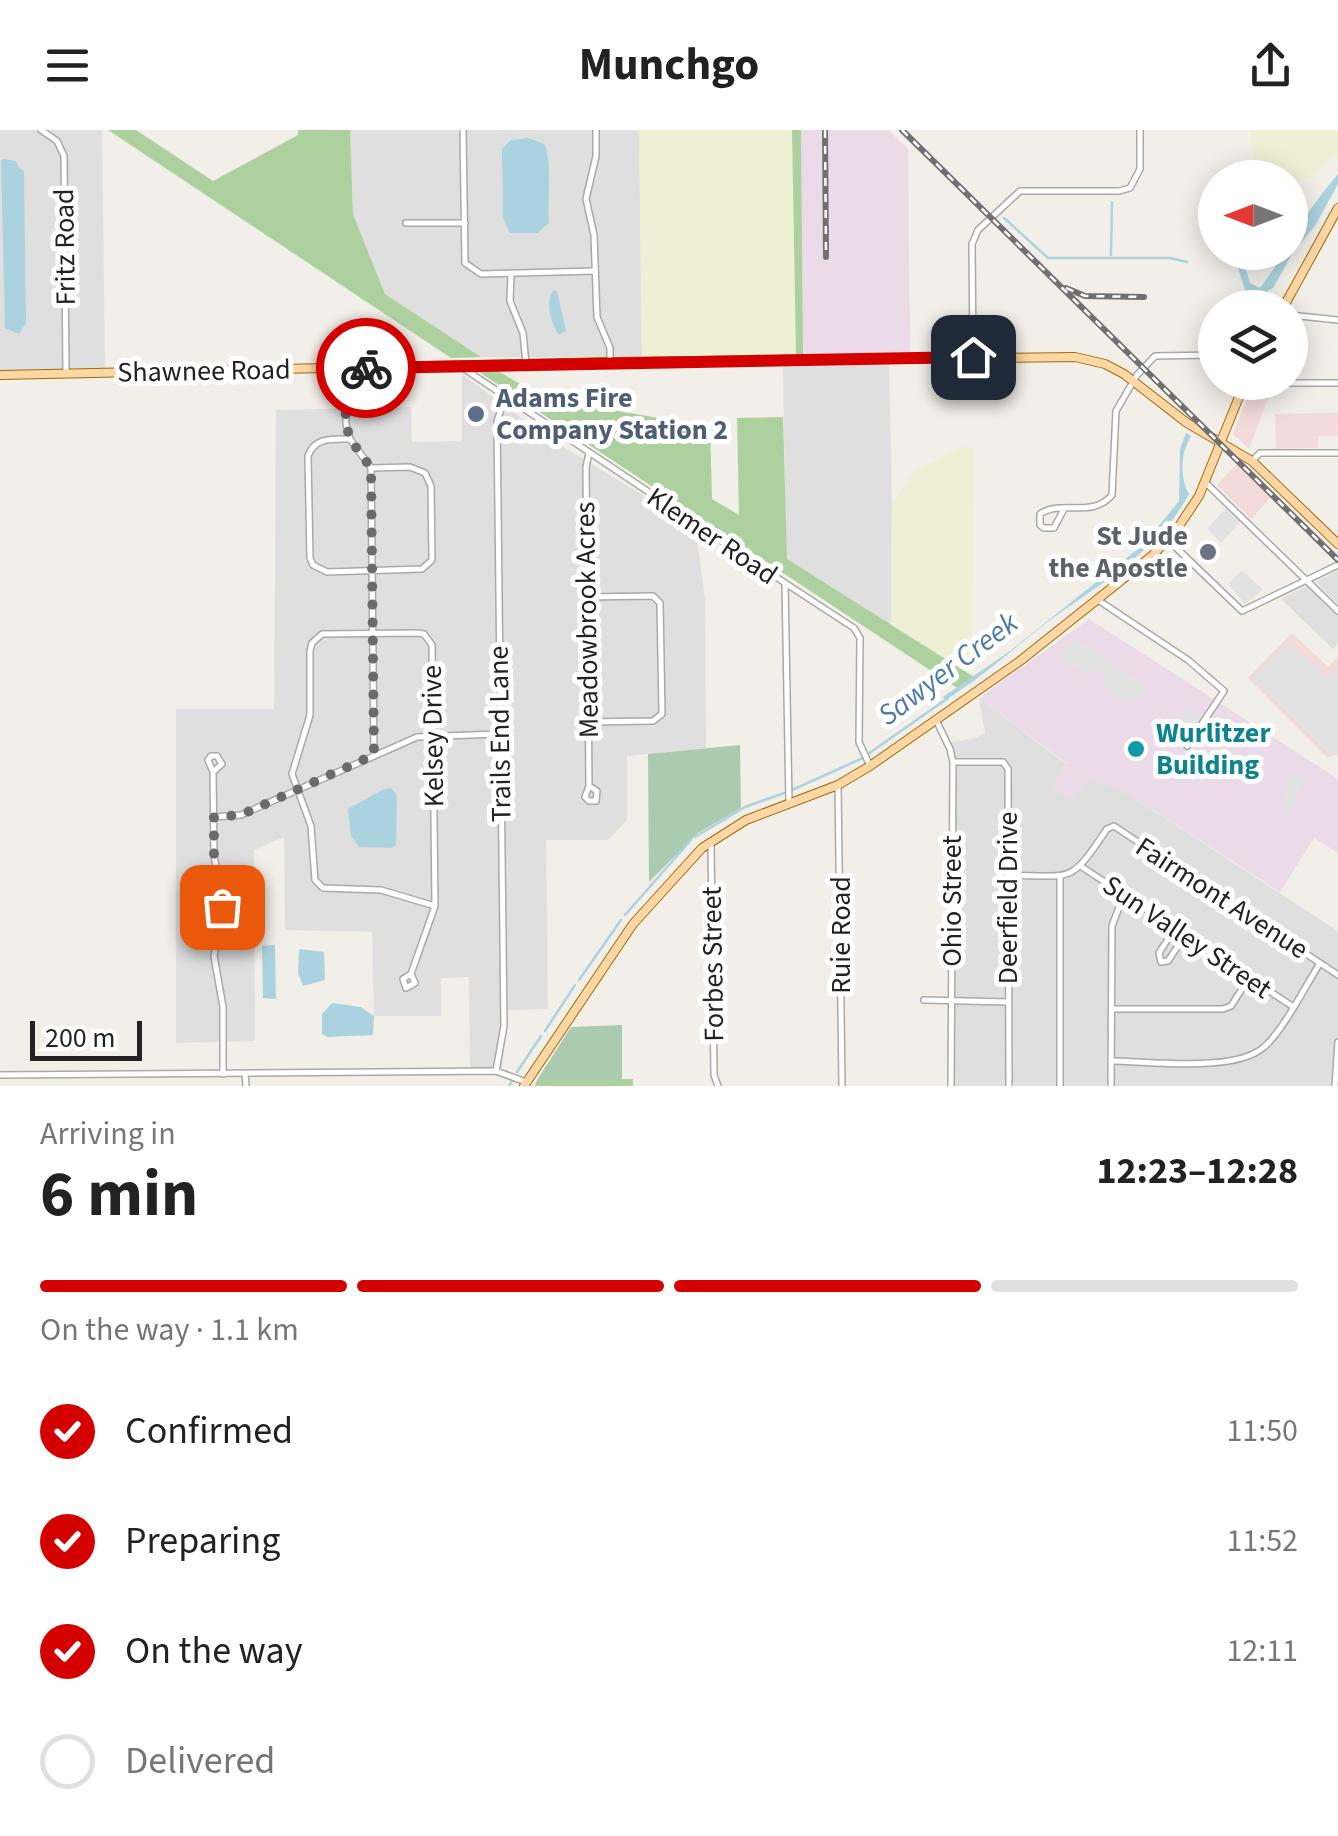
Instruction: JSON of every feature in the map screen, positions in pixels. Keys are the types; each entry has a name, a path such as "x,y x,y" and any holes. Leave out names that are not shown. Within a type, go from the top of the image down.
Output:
{"main road":[{"path":"1293,290 1338,208"},
{"name":"Shawnee Road","path":"0,375 1075,357 1104,364 1134,380 1187,423 1252,461 1338,544"},
{"path":"525,1084 633,924 710,841 746,820 838,785 870,766 1098,600 1168,540 1206,483 1238,400"}],"street":[{"name":"Fritz Road","path":"41,130 57,141 64,156 66,374"},
{"path":"463,130 466,263 471,270 481,274 595,271"},
{"path":"596,130 596,156 586,199 594,235 597,317 610,348 610,362"},
{"path":"973,357 972,244 978,230 1011,196 1020,192 1130,188 1140,168 1140,130"},
{"path":"406,224 465,223"},
{"path":"1327,228 1338,228"},
{"path":"511,273 510,301 523,333 526,364"},
{"path":"1308,317 1338,320"},
{"path":"1064,509 1054,528 1040,525 1040,514 1046,509 1098,507 1112,494 1116,411 1134,380 1155,356 1198,356"},
{"name":"Klemer Road","path":"458,366 785,582 789,804"},
{"path":"344,368 350,439 371,468 374,755"},
{"path":"1308,383 1338,383"},
{"name":"Trails End Lane","path":"496,1071 504,1026 497,421 506,398"},
{"path":"350,439 319,442 308,456 310,558 318,569 328,572 422,568 432,560 431,486 424,473 410,467 371,468"},
{"path":"1252,461 1264,452 1338,452"},
{"name":"Meadowbrook Acres","path":"589,453 589,786"},
{"path":"1206,483 1338,610"},
{"path":"1168,540 1242,611 1338,565"},
{"path":"785,582 854,628 860,638 859,742 870,766"},
{"path":"587,598 653,596 660,602 662,714 653,721 588,722"},
{"path":"1098,600 1188,660 1224,691 1187,746"},
{"name":"Kelsey Drive","path":"410,974 435,906 432,645 429,638 417,633 322,634 312,643 310,715 292,774 311,826 318,884 324,888 381,890 435,906"},
{"name":"Ohio Street","path":"936,720 952,762 951,1086"},
{"path":"214,817 233,818 417,737 500,734"},
{"name":"Deerfield Drive","path":"952,762 1003,762 1008,769 1009,1086"},
{"path":"213,772 214,856 222,900 214,956 222,1007 222,1074"},
{"name":"Ruie Road","path":"838,785 842,1086"},
{"name":"Fairmont Avenue","path":"1008,875 1072,874 1107,829 1114,826 1338,975"},
{"name":"Forbes Street","path":"710,841 714,1075 718,1086"},
{"name":"Sun Valley Street","path":"1082,866 1292,1006"},
{"path":"1060,876 1060,1086"},
{"path":"1111,1086 1112,926 1124,894"},
{"path":"1175,928 1161,950 1161,962 1168,961 1186,935"},
{"path":"1111,1061 1221,1062 1247,1058 1266,1046 1320,962"},
{"path":"1111,1009 1223,1010 1231,1006 1249,978"},
{"path":"924,1000 1008,1002"},
{"path":"1335,1086 1338,1042"},
{"path":"0,1075 496,1071 525,1084"},
{"path":"245,1074 246,1086"},
{"path":"327,1074 327,1086"}],"shaded area":[{"path":"0,130 102,130 105,368 0,370"},
{"path":"350,130 639,130 642,357 481,357 385,294 353,214"},
{"path":"801,130 888,130 908,149 910,352 803,354"},
{"path":"889,363 891,627 786,559 783,366"},
{"path":"462,374 544,435 695,527 705,597 706,748 627,756 627,820 608,840 546,840 548,1009 507,1010 502,1068 470,1068 469,977 441,978 441,1016 374,1016 372,932 285,930 284,837 254,850 255,1041 176,1043 176,709 274,709 276,410 411,407 412,442 462,441"},
{"path":"1246,400 1267,400 1249,449 1233,434"},
{"path":"1338,413 1337,436 1318,436 1318,448 1276,449 1275,414"},
{"path":"1237,464 1271,497 1251,519 1217,485"},
{"path":"1226,508 1240,522 1221,543 1207,529"},
{"path":"1242,570 1263,590 1245,604 1228,584"},
{"path":"1338,571 1338,604 1315,582"},
{"path":"1307,586 1338,616 1338,644 1333,649 1281,599"},
{"path":"1089,619 1338,779 1338,853 1314,838 1280,892 1117,787 1088,780 1073,801 1052,789 1066,763 979,698"},
{"path":"1292,633 1328,667 1338,657 1338,755 1327,757 1248,678"},
{"path":"1074,638 1148,686 1130,704 1104,687 1104,673 1098,669 1085,674 1057,655"},
{"path":"1290,642 1327,677 1338,667 1337,752 1329,754 1254,681 1257,673"},
{"path":"979,698 1066,764 1052,789 1088,779 1117,787 1338,931 1338,1086 953,1086 955,751 951,742 977,738 985,732"},
{"path":"1187,707 1224,732 1215,749 1177,724"},
{"path":"1306,775 1310,778 1289,815 1282,811 1286,802 1283,791 1290,779"}],"green space":[{"path":"108,130 136,130 213,181 298,135 298,130 350,130 353,214 385,294 481,357 451,358"},
{"path":"639,130 792,130 796,356 642,357"},
{"path":"792,130 801,130 803,354 796,356"},
{"path":"1338,130 1338,154 1308,177 1308,160 1254,160 1250,131"},
{"path":"476,370 498,371 544,398 710,427 712,499 739,515 737,418 783,417 787,559 974,677 957,688"},
{"path":"963,446 974,451 972,658 952,663 891,627 892,503 916,470"},
{"path":"740,745 741,808 698,833 649,882 648,754"},
{"path":"622,1025 622,1080 537,1080 571,1027"},
{"path":"633,1079 633,1086 535,1086 537,1080"}],"water":[{"path":"529,138 544,144 547,151 549,223 537,233 510,233 503,218 502,149 511,140"},
{"path":"1,160 16,161 24,171 26,323 19,334 5,328"},
{"path":"1338,174 1338,184 1308,235 1308,213"},
{"path":"1239,270 1246,270 1250,283 1260,288 1273,270 1283,270 1270,290 1245,290"},
{"path":"553,290 557,291 566,331 559,335 550,313"},
{"path":"1186,433 1191,436 1183,457 1183,472 1189,494 1165,529 1116,573 945,700 943,697 1010,651 1144,544 1179,501 1180,449"},
{"path":"391,788 397,796 396,845 359,847 351,836 348,809"},
{"path":"275,945 276,999 263,998 262,946"},
{"path":"299,949 324,952 325,980 303,986 298,973"},
{"path":"332,1003 361,1007 374,1016 373,1035 322,1034 322,1014"}],"waterway":[{"path":"1111,255 1112,202"},
{"path":"1004,218 1048,258 1170,258 1187,262"},
{"name":"Sawyer Creek","path":"868,754 948,698"},
{"name":"Sawyer Creek","path":"792,790 863,758"},
{"name":"Sawyer Creek","path":"695,837 745,807 784,793"},
{"name":"Sawyer Creek","path":"625,915 691,840"},
{"name":"Sawyer Creek","path":"579,980 621,920"},
{"name":"Sawyer Creek","path":"545,1031 575,985"},
{"name":"Sawyer Creek","path":"517,1072 541,1036"},
{"name":"Sawyer Creek","path":"509,1086 512,1081"}],"railway":[{"path":"825,130 826,257"},
{"path":"902,130 1338,560"},
{"path":"1066,288 1085,296 1144,297"}],"way so far":[{"path":"222,907 214,856 214,817 241,815 374,755 371,468 350,439 344,368 366,368"}],"place":[{"name":"Adams Fire Company Station 2","path":"476,414"},
{"name":"St Jude the Apostle","path":"1208,552"},
{"name":"Wurlitzer Building","path":"1136,749"}],"route":[{"path":"366,368 973,357"}]}
